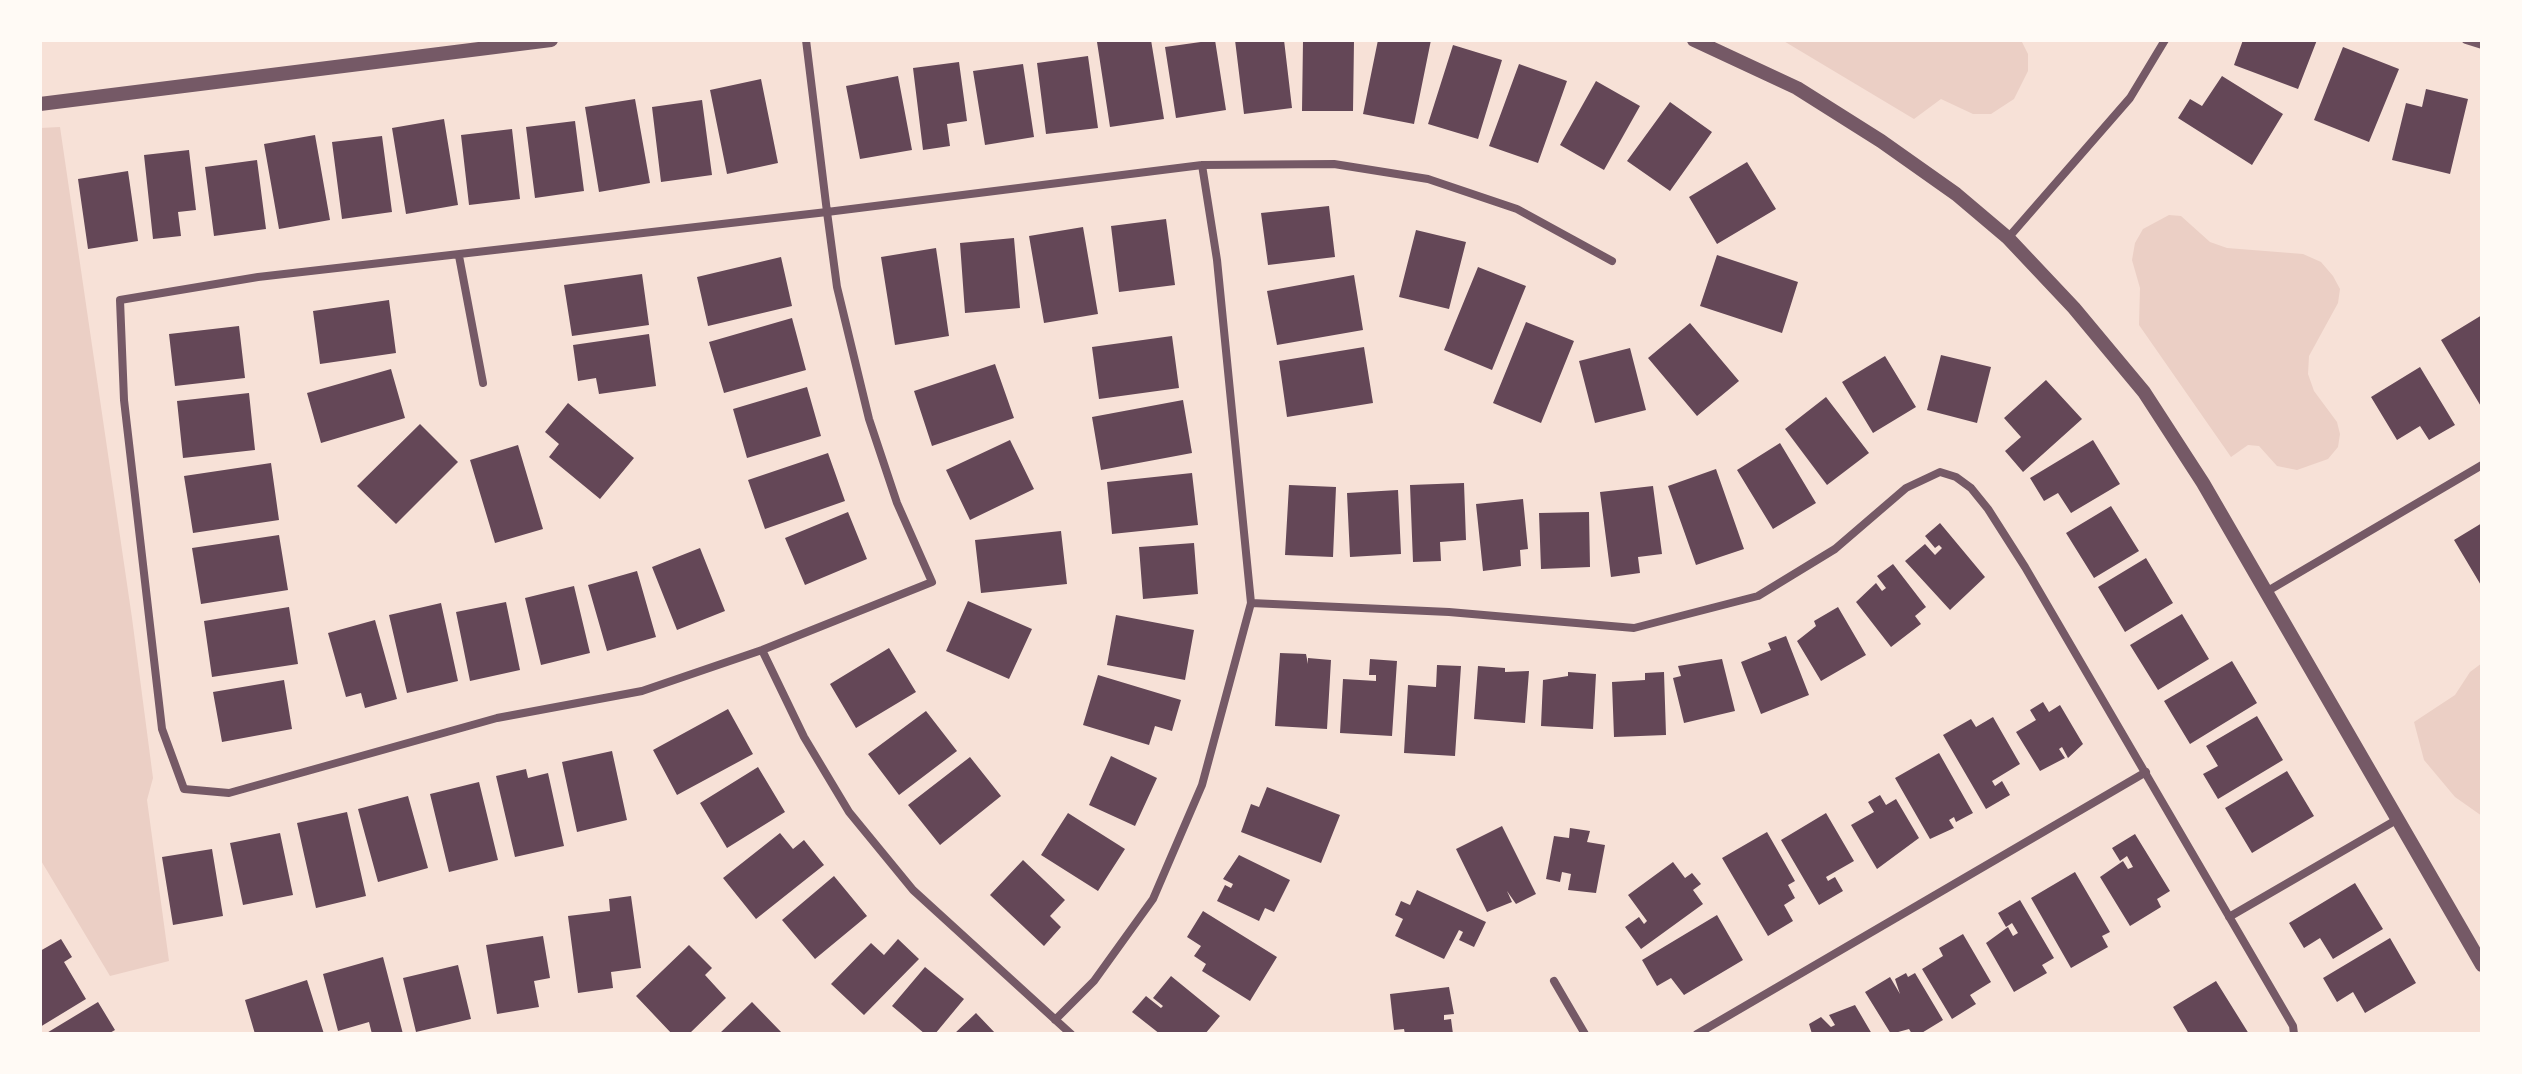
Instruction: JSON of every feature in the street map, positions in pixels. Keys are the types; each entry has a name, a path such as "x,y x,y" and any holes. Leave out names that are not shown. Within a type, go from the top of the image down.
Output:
{"street":[{"path":"40,104 500,43 551,40"},
{"path":"806,40 827,212 837,287 869,419 897,503 932,582 762,650 642,691 497,718 229,793 184,789 162,729 124,400 120,300 258,277 459,256 827,212 1202,165 1334,164 1399,173 1456,187 1517,209 1612,261"},
{"path":"1694,40 1797,88 1881,141 1956,194 2008,238 2074,308 2144,392 2203,483 2482,965"},
{"path":"2008,238 2130,98 2165,40"},
{"path":"2466,40 2482,45"},
{"path":"1055,1020 1094,981 1153,899 1202,785 1251,603 1217,260 1202,165"},
{"path":"459,256 483,383"},
{"path":"2266,592 2482,465"},
{"path":"1251,603 1449,612 1634,628 1758,596 1786,582 1835,549 1906,488 1940,472 1956,477 1971,488 1988,509 2146,772 2293,1026 2294,1034"},
{"path":"762,650 804,737 849,812 913,890 1071,1034"},
{"path":"1697,1034 2146,772"},
{"path":"2229,917 2398,819"},
{"path":"1554,981 1585,1034"}],"shaded area":[{"path":"1782,40 2021,40 2028,54 2028,71 2014,99 1991,114 1973,114 1941,99 1914,119"},
{"path":"60,127 153,778 147,800 169,961 110,976 40,859 40,128"},
{"path":"2169,215 2181,216 2210,242 2227,248 2303,254 2321,262 2333,276 2340,289 2338,303 2309,356 2308,374 2314,391 2337,422 2340,434 2338,447 2328,459 2297,470 2277,466 2259,446 2248,445 2231,457 2139,325 2140,288 2132,260 2135,243 2143,229"},
{"path":"2482,663 2482,816 2455,797 2424,760 2414,722 2455,695 2470,672"}],"building":[{"path":"1151,40 1164,119 1110,127 1097,42"},
{"path":"1215,40 1226,110 1176,118 1165,47"},
{"path":"1235,40 1284,40 1292,108 1244,114"},
{"path":"1378,40 1431,40 1414,124 1363,114"},
{"path":"2243,40 2317,40 2298,89 2234,65"},
{"path":"1303,41 1354,41 1353,111 1302,111"},
{"path":"1453,45 1502,60 1478,139 1428,124"},
{"path":"2343,47 2399,69 2369,142 2314,120"},
{"path":"1088,56 1098,128 1046,134 1037,63"},
{"path":"959,62 967,121 947,124 950,146 923,150 913,68"},
{"path":"1023,64 1034,137 985,145 973,71"},
{"path":"1519,64 1567,81 1538,163 1489,146"},
{"path":"898,76 912,150 860,159 846,86"},
{"path":"2222,76 2283,114 2252,165 2178,118 2190,99 2202,106"},
{"path":"761,79 778,163 727,174 710,90"},
{"path":"1596,81 1640,106 1604,170 1560,145"},
{"path":"2426,89 2468,99 2450,174 2392,160 2406,103 2422,107"},
{"path":"635,99 650,183 599,192 585,107"},
{"path":"702,100 712,175 661,182 652,107"},
{"path":"1670,102 1712,132 1670,191 1627,161"},
{"path":"444,119 458,205 406,214 392,128"},
{"path":"575,121 584,191 535,198 526,127"},
{"path":"512,129 520,199 469,205 461,135"},
{"path":"315,135 330,220 279,229 264,144"},
{"path":"382,136 392,212 342,219 332,142"},
{"path":"189,150 196,210 178,212 181,236 153,239 144,155"},
{"path":"257,160 266,229 214,236 205,167"},
{"path":"1747,162 1776,209 1717,244 1689,197"},
{"path":"128,171 138,241 88,249 78,179"},
{"path":"1329,206 1335,257 1268,265 1261,213"},
{"path":"1166,219 1175,285 1119,292 1111,226"},
{"path":"1083,227 1098,314 1044,323 1029,236"},
{"path":"1416,230 1466,242 1449,309 1399,297"},
{"path":"1014,238 1020,308 965,313 960,243"},
{"path":"936,248 949,336 895,345 881,257"},
{"path":"1717,255 1798,282 1782,333 1700,306"},
{"path":"781,257 792,306 708,326 697,277"},
{"path":"1478,267 1526,286 1492,370 1444,350"},
{"path":"642,274 649,325 572,336 564,285"},
{"path":"1354,275 1363,330 1277,345 1267,291"},
{"path":"389,300 396,353 320,364 313,311"},
{"path":"2482,315 2482,408 2441,340"},
{"path":"792,318 806,370 724,393 709,342"},
{"path":"1526,322 1574,341 1541,423 1493,403"},
{"path":"1690,323 1739,381 1697,416 1648,358"},
{"path":"239,326 245,378 175,386 169,334"},
{"path":"649,334 656,386 599,394 596,378 578,381 573,345"},
{"path":"1172,336 1179,388 1099,399 1092,347"},
{"path":"1364,347 1373,403 1287,417 1279,361"},
{"path":"1630,348 1646,410 1595,423 1579,361"},
{"path":"1941,355 1991,367 1977,423 1927,410"},
{"path":"1885,356 1916,407 1873,433 1842,382"},
{"path":"995,364 1014,418 932,446 914,391"},
{"path":"2420,367 2455,425 2429,440 2420,426 2397,440 2371,397"},
{"path":"391,369 405,418 321,443 307,393"},
{"path":"2046,380 2082,419 2023,472 2005,451 2021,437 2004,418"},
{"path":"807,387 821,436 747,458 733,409"},
{"path":"249,393 255,450 183,458 177,401"},
{"path":"1826,397 1869,453 1827,485 1785,429"},
{"path":"1183,400 1192,453 1101,470 1092,417"},
{"path":"568,403 634,458 600,499 549,457 559,444 545,432"},
{"path":"420,424 458,462 396,524 357,486"},
{"path":"1010,440 1034,489 970,520 946,470"},
{"path":"2093,440 2120,484 2071,513 2058,493 2044,501 2030,478"},
{"path":"1780,443 1816,503 1773,529 1737,470"},
{"path":"518,445 543,529 495,543 470,460"},
{"path":"828,453 845,501 765,529 748,480"},
{"path":"271,463 279,520 193,533 184,476"},
{"path":"1716,469 1744,549 1696,565 1668,486"},
{"path":"1192,473 1198,525 1112,534 1107,482"},
{"path":"1464,483 1466,540 1440,542 1441,561 1413,562 1410,485"},
{"path":"1289,485 1336,487 1333,557 1285,555"},
{"path":"1653,486 1662,554 1638,557 1640,573 1611,577 1600,492"},
{"path":"1398,490 1401,554 1350,557 1347,493"},
{"path":"1523,499 1528,549 1520,550 1521,566 1483,571 1476,504"},
{"path":"2111,506 2139,551 2094,578 2066,533"},
{"path":"848,512 867,559 805,585 785,538"},
{"path":"1589,512 1590,567 1541,569 1539,513"},
{"path":"1940,523 1985,577 1950,610 1905,561 1925,544 1935,555 1942,548 1939,545 1935,548 1925,536"},
{"path":"2482,523 2482,587 2454,540"},
{"path":"1061,531 1067,584 981,593 975,540"},
{"path":"279,535 288,590 201,604 192,548"},
{"path":"1194,543 1198,594 1143,599 1139,547"},
{"path":"700,548 725,611 677,630 652,567"},
{"path":"2146,558 2173,603 2125,632 2098,587"},
{"path":"1893,564 1926,607 1915,616 1921,624 1891,647 1856,602 1876,583 1882,591 1886,588 1877,576"},
{"path":"637,571 656,637 607,651 588,585"},
{"path":"574,586 590,653 541,665 525,598"},
{"path":"968,601 1032,629 1009,679 946,651"},
{"path":"506,602 520,670 470,681 456,612"},
{"path":"441,603 458,681 407,693 389,615"},
{"path":"289,607 298,664 212,677 204,621"},
{"path":"1838,607 1866,655 1821,681 1797,641 1816,626 1814,621"},
{"path":"2182,614 2209,659 2158,690 2130,645"},
{"path":"1116,615 1194,630 1185,680 1107,665"},
{"path":"375,620 397,699 365,708 361,693 346,697 328,633"},
{"path":"1786,636 1809,695 1761,714 1741,662 1771,650 1768,643"},
{"path":"889,648 916,692 856,728 830,684"},
{"path":"1280,653 1306,654 1308,664 1308,658 1331,660 1327,729 1275,726"},
{"path":"1370,659 1397,661 1392,736 1340,733 1343,679 1376,681 1376,675 1369,675"},
{"path":"1722,659 1735,711 1684,723 1673,678 1681,676 1678,666"},
{"path":"2232,661 2257,703 2190,744 2164,701"},
{"path":"1437,665 1461,666 1455,756 1404,753 1408,685 1436,687"},
{"path":"1478,666 1505,668 1505,672 1529,671 1525,723 1474,719"},
{"path":"1568,672 1596,674 1593,729 1541,726 1543,680 1568,676"},
{"path":"1664,672 1666,735 1614,737 1612,682 1645,680 1645,673"},
{"path":"1098,675 1181,700 1172,731 1155,726 1149,745 1083,725"},
{"path":"284,680 292,729 222,742 213,692"},
{"path":"2043,702 2049,712 2060,705 2083,744 2068,758 2062,747 2059,749 2065,758 2040,771 2016,732 2036,720 2030,710"},
{"path":"728,709 753,754 677,795 653,750"},
{"path":"926,711 957,751 899,795 868,754"},
{"path":"2257,716 2283,760 2218,799 2203,774 2218,766 2206,746"},
{"path":"1993,717 2020,764 1992,781 1995,786 2002,781 2010,795 1986,809 1943,735 1971,719 1976,727"},
{"path":"612,751 627,820 577,832 562,762"},
{"path":"1939,753 1973,813 1956,822 1954,817 1949,820 1954,828 1930,839 1895,778"},
{"path":"1111,756 1157,778 1135,826 1089,805"},
{"path":"970,757 1001,796 940,845 908,805"},
{"path":"758,767 785,812 727,848 700,803"},
{"path":"526,769 528,778 548,773 564,846 515,857 496,776"},
{"path":"2287,771 2314,816 2252,853 2225,808"},
{"path":"479,782 498,860 449,872 430,794"},
{"path":"1267,787 1340,815 1321,863 1241,832 1251,804 1259,807"},
{"path":"1880,795 1886,805 1896,799 1919,838 1877,869 1851,825 1874,812 1868,802"},
{"path":"408,796 428,868 378,882 358,809"},
{"path":"347,812 366,896 316,908 297,823"},
{"path":"1068,813 1125,849 1098,891 1041,855"},
{"path":"1826,813 1854,861 1826,877 1828,881 1835,877 1843,891 1819,905 1781,840"},
{"path":"1502,826 1536,894 1516,904 1507,891 1512,902 1487,912 1456,849"},
{"path":"1570,828 1590,831 1587,842 1605,845 1596,893 1568,890 1571,874 1562,872 1560,882 1546,879 1554,836 1569,838"},
{"path":"1767,832 1795,881 1788,885 1795,898 1784,905 1793,921 1768,936 1722,858"},
{"path":"280,833 293,895 243,905 230,843"},
{"path":"780,833 793,849 804,840 824,865 756,919 723,878"},
{"path":"2135,834 2170,891 2157,899 2161,907 2130,926 2100,877 2123,861 2128,869 2133,867 2127,856 2120,861 2112,848"},
{"path":"212,849 223,916 173,925 162,857"},
{"path":"1239,855 1290,880 1274,912 1265,908 1259,921 1217,901 1225,885 1231,888 1233,884 1223,879"},
{"path":"1023,860 1065,900 1050,916 1061,927 1044,946 990,895"},
{"path":"1673,862 1685,878 1692,873 1701,884 1693,890 1703,904 1641,949 1625,927 1639,917 1644,924 1647,921 1628,895"},
{"path":"2075,872 2110,932 2102,936 2108,947 2071,968 2031,898"},
{"path":"834,876 867,916 815,959 782,920"},
{"path":"2355,883 2383,929 2333,959 2320,938 2304,948 2289,923"},
{"path":"1417,890 1486,922 1474,947 1459,940 1463,932 1459,930 1444,959 1395,936 1403,919 1395,915 1401,901 1410,905"},
{"path":"631,896 641,968 611,972 613,988 578,993 568,916 610,911 609,899"},
{"path":"2020,900 2054,958 2042,965 2047,973 2014,992 1986,943 2008,927 2013,936 2018,933 2012,923 2006,927 1998,913"},
{"path":"1203,911 1277,957 1250,1001 1202,971 1206,964 1194,956 1201,946 1187,937"},
{"path":"1717,915 1743,960 1684,995 1671,978 1657,986 1642,960"},
{"path":"1963,934 1991,982 1970,995 1976,1004 1952,1019 1922,969 1943,956 1939,948"},
{"path":"543,936 550,978 534,981 539,1007 497,1014 486,945"},
{"path":"2390,938 2416,983 2365,1013 2353,992 2337,1002 2323,978"},
{"path":"61,939 72,957 64,962 86,999 40,1027 40,951"},
{"path":"898,939 919,959 864,1015 831,984 871,943 884,955"},
{"path":"689,945 712,968 705,975 726,998 689,1034 672,1034 636,996"},
{"path":"383,957 403,1034 372,1034 369,1022 338,1031 323,974"},
{"path":"458,965 471,1019 416,1032 403,978"},
{"path":"925,967 964,999 935,1034 925,1034 892,1006"},
{"path":"1906,973 1908,977 1915,973 1943,1020 1920,1034 1912,1034 1909,1029 1891,1034 1865,992 1890,977 1900,994 1895,979"},
{"path":"1171,976 1220,1016 1205,1034 1160,1034 1132,1012 1146,996 1161,1008 1163,1006 1153,998"},
{"path":"307,980 324,1034 255,1034 245,1000"},
{"path":"2216,981 2249,1034 2189,1034 2173,1007"},
{"path":"1449,987 1454,1014 1444,1015 1444,1020 1451,1019 1453,1034 1405,1034 1404,1029 1394,1030 1390,994"},
{"path":"98,1002 115,1030 108,1034 45,1034"},
{"path":"752,1002 783,1034 719,1034"},
{"path":"1855,1005 1872,1034 1812,1034 1809,1024 1821,1017 1831,1027 1835,1025 1829,1015"},
{"path":"976,1013 996,1034 954,1034"}]}
